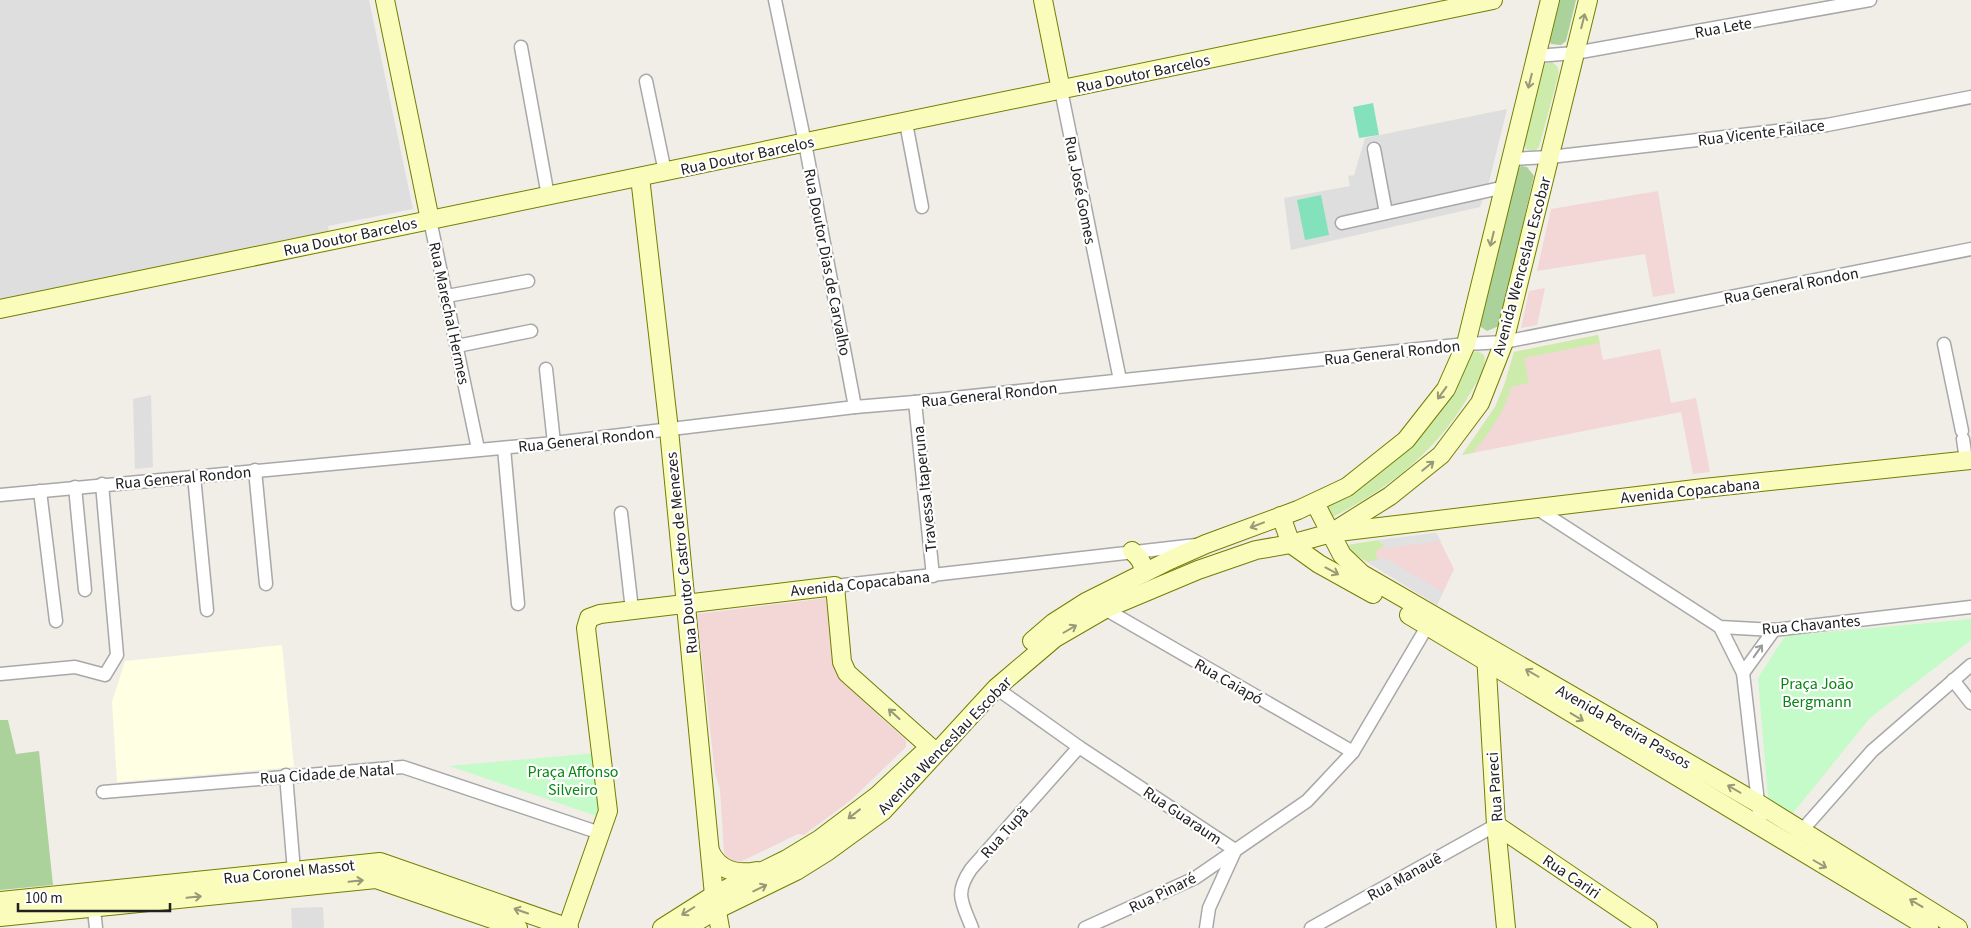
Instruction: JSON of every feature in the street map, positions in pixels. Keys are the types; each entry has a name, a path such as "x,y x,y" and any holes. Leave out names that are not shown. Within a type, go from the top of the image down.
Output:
{"street":[{"name":"Rua Marechal Hermes","path":"385,0 478,450"},
{"name":"Rua Doutor Dias de Carvalho","path":"775,0 805,143 855,407"},
{"name":"Rua José Gomes","path":"1043,0 1120,380"},
{"name":"Rua Doutor Barcelos","path":"0,309 1493,0"},
{"name":"Avenida Wenceslau Escobar","path":"686,928 715,902 764,870 820,839 853,815 930,747 988,682 1053,624 1086,602 1170,560 1206,544 1281,516 1347,487 1406,440 1446,389 1466,344 1550,0"},
{"name":"Avenida Wenceslau Escobar","path":"662,928 715,902 796,871 828,851 883,810 996,688 1055,638 1104,609 1198,570 1256,550 1291,544 1330,533 1390,496 1441,455 1480,403 1504,342 1588,0"},
{"name":"Rua Lete","path":"1536,56 1575,53 1870,0"},
{"path":"521,46 548,196"},
{"path":"646,81 665,172"},
{"name":"Rua Vicente Failace","path":"1511,159 1550,157 1826,125 1971,97"},
{"path":"906,123 922,207"},
{"path":"1374,149 1386,213"},
{"name":"Rua Doutor Castro de Menezes","path":"640,177 669,430 715,902 720,928"},
{"path":"1342,223 1504,187"},
{"name":"Rua General Rondon","path":"0,495 554,443 855,407 1466,344 1504,342 1971,249"},
{"path":"447,296 528,281"},
{"path":"457,346 531,331"},
{"path":"1944,344 1968,460"},
{"path":"546,369 554,443"},
{"name":"Travessa Itaperuna","path":"915,402 932,576"},
{"path":"504,448 518,604"},
{"name":"Avenida Copacabana","path":"1330,533 1968,460"},
{"path":"255,470 266,584"},
{"path":"194,476 207,610"},
{"path":"0,674 75,667 105,675 117,655 102,484"},
{"path":"75,487 85,590"},
{"path":"40,490 56,621"},
{"path":"1390,496 1395,518 1408,523"},
{"name":"Avenida Pereira Passos","path":"1314,502 1342,555 1359,579"},
{"name":"Rua Chavantes","path":"1536,508 1720,627 1774,630 1971,607"},
{"path":"621,513 632,610"},
{"path":"1281,516 1291,544"},
{"name":"Avenida Copacabana","path":"600,834 608,811 586,628 589,618 685,603 1206,544"},
{"name":"Avenida Pereira Passos","path":"1291,544 1319,564 1359,579 1630,739 1761,828 1929,928"},
{"path":"1132,551 1144,565 1144,573"},
{"name":"Avenida Copacabana","path":"1132,551 1156,554 1179,566 1198,570"},
{"path":"835,586 842,662 847,673 930,747 922,770"},
{"name":"Rua Caiapó","path":"1104,609 1353,752"},
{"name":"Rua Guaraum","path":"996,688 1079,746 1236,850 1307,801 1353,752 1430,621"},
{"path":"1720,627 1743,673 1761,828"},
{"path":"1743,673 1774,630"},
{"name":"Rua Pareci","path":"1486,654 1496,824 1506,928"},
{"path":"1790,846 1872,750 1971,665"},
{"path":"1953,680 1971,703"},
{"name":"Avenida Pereira Passos","path":"1630,739 1759,804 1800,832 1958,928"},
{"name":"Rua Tupã","path":"972,928 961,901 961,884 971,869 1079,746"},
{"name":"Rua Cidade de Natal","path":"103,792 286,775 403,767 600,834"},
{"path":"286,775 294,871"},
{"name":"Rua Manauê","path":"1311,928 1496,824"},
{"name":"Rua Cariri","path":"1496,824 1648,928"},
{"path":"568,928 600,834"},
{"path":"1206,928 1209,908 1236,850"},
{"name":"Rua Pinaré","path":"1085,928 1194,878 1236,850"},
{"path":"710,851 714,860 728,870 746,873 764,870"},
{"name":"Rua Coronel Massot","path":"0,917 92,900 294,871 380,862 568,928"},
{"name":"Rua Coronel Massot","path":"0,901 92,900 376,879 518,928"},
{"path":"92,900 96,928"},
{"path":"686,928 706,922 716,924 720,928"}],"shaded area":[{"path":"0,0 369,0 413,209 328,226 329,234 0,301"},
{"path":"1507,109 1489,182 1480,207 1291,250 1284,198 1350,186 1348,176 1354,175 1365,138"},
{"path":"1658,191 1675,293 1653,297 1645,254 1537,271 1551,209"},
{"path":"1545,288 1537,325 1521,328 1529,291"},
{"path":"1598,335 1603,360 1660,349 1671,403 1696,398 1710,472 1693,474 1681,412 1462,455 1495,407 1505,383 1514,352"},
{"path":"151,395 153,467 135,469 133,399"},
{"path":"1436,533 1454,569 1437,605 1349,551 1348,545"},
{"path":"1436,533 1441,541 1387,548 1378,540"},
{"path":"1385,558 1443,592 1437,605 1368,562"},
{"path":"827,598 833,665 839,676 873,706 880,717 906,740 906,747 851,800 804,835 798,834 740,862 731,860 724,853 720,789 715,773 697,614"},
{"path":"282,645 294,767 117,782 112,702 125,661"},
{"path":"323,907 324,928 292,928 291,908"}],"green space":[{"path":"1556,0 1576,0 1566,41 1561,45 1551,44 1548,37"},
{"path":"1552,62 1557,66 1559,73 1539,147 1535,151 1526,149 1523,144 1543,64"},
{"path":"1373,103 1379,135 1359,138 1353,107"},
{"path":"1521,166 1527,167 1534,176 1499,326 1487,331 1481,327 1479,320 1515,171"},
{"path":"1321,195 1329,235 1305,240 1297,200"},
{"path":"1598,335 1600,343 1524,358 1529,383 1511,387 1501,414 1490,430 1473,453 1462,455 1495,407 1505,383 1514,352"},
{"path":"1478,351 1484,355 1485,359 1481,373 1459,411 1444,431 1428,449 1392,480 1329,519 1322,507 1350,493 1471,353"},
{"path":"1378,540 1384,546 1376,551 1377,560 1368,562 1349,551 1348,545"},
{"name":"Praça João Bergmann","path":"1971,619 1971,640 1870,718 1793,813 1768,798 1758,678 1785,636"},
{"path":"0,720 8,720 16,754 39,751 53,885 0,890"},
{"name":"Praça Affonso Silveiro","path":"596,753 600,817 449,766"}]}
